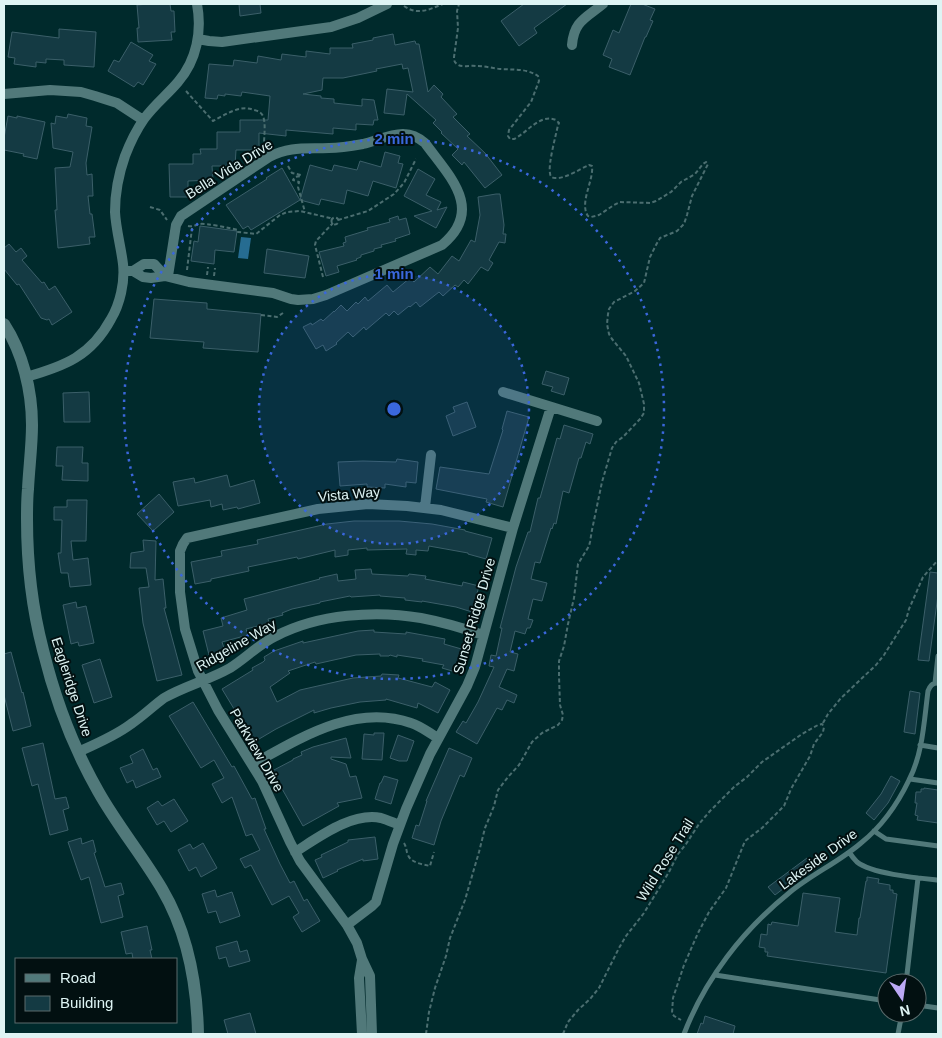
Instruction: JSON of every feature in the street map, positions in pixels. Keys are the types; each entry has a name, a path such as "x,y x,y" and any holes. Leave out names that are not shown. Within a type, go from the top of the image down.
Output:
{"main road":[{"name":"Eagleridge Drive","path":"4,324 17,350 26,377 32,410 27,541 33,602 43,650 59,704 78,752 109,811 150,871 176,916 193,971 198,1007 198,1034"}],"street":[{"path":"26,377 52,369 79,356 99,338 113,317 118,305 122,284 128,271 118,236 115,212 118,184 126,155 143,120 155,105 177,84 194,53 199,30 197,4"},
{"path":"198,39 222,42 331,27 358,18 387,4"},
{"path":"572,45 575,29 602,4"},
{"path":"4,94 50,90 81,92 117,104 143,120"},
{"name":"Bella Vida Drive","path":"128,271 144,264 154,264 167,276 188,282 272,293 306,300 320,297 442,244 449,239 458,226 462,210 460,196 453,182 425,143 409,134 396,135 364,144 331,148 293,148 281,151 269,157 181,216 176,224 167,276"},
{"path":"503,392 597,421"},
{"name":"Sunset Ridge Drive","path":"347,925 376,902 400,825 430,754 472,677 513,528 551,407"},
{"path":"425,507 431,455"},
{"name":"Vista Way","path":"187,538 325,508 368,504 425,507 458,513 513,528"},
{"name":"Parkview Drive","path":"187,538 182,544 180,559 181,604 188,639 202,681 218,710 253,764 295,852 347,925 357,943 370,976 372,1034"},
{"name":"Ridgeline Way","path":"78,752 120,732 166,697 219,673 277,635 301,626 322,620 366,615 402,616 434,621 484,635"},
{"path":"253,764 309,734 338,724 367,718 391,718 411,723 438,738"},
{"path":"295,852 342,824 355,819 376,818 400,825"},
{"name":"Parkview Drive","path":"362,959 360,978 362,1034"}],"lane":[{"name":"Lakeside Drive","path":"684,1034 702,994 730,953 748,932 773,906 862,842 874,831 892,808 910,779 916,763 928,691 935,684 938,656"},
{"path":"920,745 938,748"},
{"path":"910,779 938,783"},
{"path":"874,831 886,839 938,846"},
{"path":"849,852 857,862 875,870 938,880"},
{"path":"907,973 918,878"},
{"path":"715,975 877,999"}],"path":[{"path":"404,6 412,11 419,12 443,4"},
{"path":"186,92 213,121 242,108 250,108 260,112 263,115 264,121 264,144 266,150"},
{"path":"323,278 315,245 316,241 333,223 368,211 394,194 404,183 416,159"},
{"path":"288,166 292,173 301,175 294,177 293,180 299,182 298,187 305,212"},
{"path":"150,207 160,210 168,223"},
{"path":"183,226 192,227 200,224 232,228 238,230 238,232 256,234 280,215 287,212 305,212 332,219 336,217 338,220"},
{"path":"332,219 333,223"},
{"path":"186,272 192,227"},
{"path":"261,315 277,317 283,313"},
{"path":"689,1022 676,1018 672,1013 673,998 684,965 705,920 726,888 745,840 762,828 784,806 791,789 810,756 814,744 823,732 824,727 822,724 828,714 841,698 884,656 906,620 923,577 938,560"},
{"name":"Wild Rose Trail","path":"563,1034 568,1022 599,988 626,936 644,913 678,854 699,824 727,793 762,762 802,734 818,724 822,724"},
{"path":"402,842 406,846 408,857 414,862 430,866 434,852"}],"water":[{"path":"241,237 251,238 248,259 238,258"}],"building":[{"path":"170,4 171,11 174,11 175,32 171,32 172,40 138,42 137,5"},
{"path":"239,4 260,4 261,13 240,16"},
{"path":"524,4 567,4 534,28 537,33 519,46 501,21"},
{"path":"631,4 642,4 655,9 650,20 653,21 630,75 609,67 612,59 603,55 613,30 619,33"},
{"path":"59,29 96,32 94,67 64,65 64,60 46,59 46,63 36,62 36,67 14,64 15,58 8,57 12,32 59,38"},
{"path":"393,34 395,45 415,41 416,44 419,44 428,92 434,85 443,94 441,97 457,114 453,117 470,134 467,136 485,153 502,175 485,188 464,162 462,165 452,155 458,149 433,123 436,120 407,94 404,115 384,113 387,89 413,92 408,68 403,69 402,64 343,78 323,78 322,90 303,94 334,99 334,103 362,106 362,99 374,100 378,120 374,120 373,125 356,124 356,130 333,128 333,134 286,130 286,136 259,133 259,150 236,150 235,166 212,166 213,180 188,181 188,197 170,197 169,164 193,164 193,154 201,154 200,149 217,149 217,132 240,132 240,120 268,120 270,96 242,92 241,96 225,94 225,96 218,95 217,99 205,98 209,64 233,66 234,60 257,63 258,56 281,60 282,54 306,57 306,51 330,54 330,48 353,48 352,44"},
{"path":"131,42 153,55 149,61 156,64 143,85 138,82 134,87 108,71 114,60 119,62"},
{"path":"68,114 87,118 86,126 92,127 86,163 87,175 92,174 93,196 88,196 95,237 89,237 90,244 58,248 55,210 57,210 55,168 70,167 73,152 53,148 51,123 55,124 56,116 67,118"},
{"path":"8,116 45,122 37,159 4,150"},
{"path":"385,152 400,156 398,163 403,164 396,188 373,181 368,196 347,190 344,204 321,199 319,205 300,200 310,165 332,171 334,165 357,170 360,161 381,167"},
{"path":"282,168 300,200 251,230 248,226 243,229 226,205"},
{"path":"418,169 435,179 426,195 441,202 437,210 447,207 436,228 414,216 432,211 404,196"},
{"path":"500,194 504,225 503,234 506,234 505,243 499,242 489,260 493,263 488,271 481,267 468,284 464,280 458,287 455,285 443,296 439,292 420,307 416,302 398,315 394,311 389,316 386,313 366,330 364,327 353,337 348,332 337,344 326,351 323,345 316,349 303,327 311,323 312,325 321,319 323,321 341,305 347,311 356,302 358,304 365,297 368,301 387,285 393,292 410,278 414,282 430,267 438,274 452,256 459,261 471,240 475,242 480,215 478,197"},
{"path":"398,216 399,220 406,218 410,234 395,239 396,241 381,245 382,247 361,255 357,260 337,266 339,272 326,276 319,252 344,246 343,243 346,242 345,237 368,230 367,228 390,222 389,219"},
{"path":"200,226 237,231 234,252 215,250 214,264 191,261 194,241 198,242"},
{"path":"9,244 16,252 21,248 27,256 22,260 42,283 44,282 49,290 55,286 72,312 52,325 49,319 41,318 19,284 17,285 4,269 4,248"},
{"path":"267,249 309,256 305,278 264,273"},
{"path":"154,299 207,303 207,309 261,314 258,352 203,348 204,342 150,338"},
{"path":"546,371 569,378 564,395 551,391 553,387 542,384"},
{"path":"89,392 90,422 64,422 63,393"},
{"path":"467,402 476,427 453,436 446,416 455,412 453,407"},
{"path":"507,411 529,417 503,507 486,502 487,499 436,489 440,467 489,474"},
{"path":"564,425 593,434 590,444 586,442 581,458 579,458 569,493 563,491 556,524 554,523 551,528 540,563 535,562 531,579 547,583 542,601 533,599 528,619 533,620 525,634 515,631 510,652 518,654 514,671 507,669 499,687 517,695 514,703 507,700 502,710 497,708 477,744 456,732 463,721 466,723 494,667 489,666 491,655 496,656 502,628 500,628 516,567 528,532 530,532 538,498 540,498 557,438 560,439"},
{"path":"57,447 83,447 82,463 88,463 88,481 62,480 63,466 56,466"},
{"path":"397,459 418,462 416,483 406,482 406,487 385,484 385,488 367,487 367,484 340,486 338,462 396,462"},
{"path":"227,475 230,487 254,480 260,503 238,509 237,507 223,510 222,504 211,507 210,500 178,506 173,482 194,478 195,483"},
{"path":"159,494 174,512 153,531 137,514"},
{"path":"67,500 87,500 86,541 71,541 73,560 88,558 91,585 70,587 68,573 61,573 58,553 61,553 62,520 54,520 54,507 67,507"},
{"path":"354,521 399,521 432,524 465,530 492,538 486,559 468,553 429,546 428,551 416,550 416,555 406,554 407,549 367,550 367,548 348,550 348,555 335,557 335,550 298,559 297,557 248,567 249,571 195,584 191,562 222,556 221,551 258,544 257,540 327,524"},
{"path":"143,540 156,541 155,580 163,579 166,608 164,608 182,675 157,681 143,623 139,588 149,587 146,568 130,568 131,553 144,551"},
{"path":"371,569 372,574 408,576 409,574 426,576 425,579 462,586 463,582 479,586 472,612 456,607 405,600 405,598 380,595 350,596 282,613 283,615 268,619 269,623 246,629 248,635 222,642 225,651 209,655 203,631 223,626 221,618 247,610 244,599 337,574 338,581 356,579 355,570"},
{"path":"930,572 938,573 938,595 929,661 918,660"},
{"path":"76,602 77,608 86,606 94,643 79,646 78,642 71,644 63,605"},
{"path":"374,630 374,632 406,634 406,632 445,639 444,644 465,650 459,673 442,668 444,665 422,661 423,659 397,655 397,657 390,655 380,656 380,654 356,655 316,664 315,662 288,671 290,673 270,687 277,702 300,690 353,678 381,676 382,674 399,675 398,678 432,687 435,682 450,690 438,713 418,703 417,708 386,699 360,702 314,713 314,710 254,742 222,689 253,670 252,668 265,660 264,657 274,651 303,641 303,643 358,631"},
{"path":"11,652 31,726 13,731 4,695 4,654"},
{"path":"100,659 112,697 94,703 82,665"},
{"path":"910,691 920,693 915,734 904,732"},
{"path":"193,702 232,767 234,766 252,799 255,798 266,829 264,829 290,883 294,881 304,901 307,899 320,921 302,932 293,917 299,913 289,896 272,905 251,865 245,868 240,859 260,850 252,834 246,836 232,797 222,803 212,784 224,778 214,760 201,768 169,716"},
{"path":"374,733 384,733 382,760 362,759 364,734 374,735"},
{"path":"398,735 414,741 407,761 390,758"},
{"path":"346,738 351,758 331,757 331,759 346,764 350,777 356,776 362,798 337,803 339,806 303,826 272,771 302,755 301,752"},
{"path":"43,743 55,799 66,797 69,808 63,810 68,830 50,835 38,784 32,786 22,748"},
{"path":"449,748 472,758 464,777 460,775 441,821 434,845 412,838 416,825 419,826 426,801"},
{"path":"143,749 153,770 157,768 161,777 136,788 133,780 127,783 120,768 133,763 130,756"},
{"path":"384,776 398,780 391,804 375,799"},
{"path":"891,776 900,781 888,803 874,820 866,813 881,794"},
{"path":"921,789 938,790 938,823 917,820 918,816 915,815 916,792 921,792"},
{"path":"174,799 188,821 171,832 164,821 157,825 147,808 158,801 162,806"},
{"path":"375,837 378,859 363,861 363,859 323,878 315,860 322,857 321,855 348,842 348,840"},
{"path":"81,838 82,844 93,840 96,852 94,853 105,887 121,883 124,894 118,896 123,917 101,923 89,877 81,880 68,842"},
{"path":"203,843 217,868 201,877 196,867 189,871 178,850 190,844 193,849"},
{"path":"807,858 813,866 775,895 768,887"},
{"path":"867,877 879,879 878,883 890,885 890,890 897,894 886,973 767,956 768,952 765,952 765,948 759,947 761,934 767,935 768,924 771,925 772,922 798,926 803,893 840,898 835,932 857,935"},
{"path":"215,890 217,897 232,892 240,916 220,923 216,911 208,913 202,894"},
{"path":"147,926 152,958 133,958 132,953 126,954 121,932"},
{"path":"237,941 240,952 247,950 250,961 229,967 226,957 219,959 216,947"},
{"path":"250,1013 256,1034 228,1034 224,1020"},
{"path":"705,1016 735,1026 733,1034 697,1034"}]}
